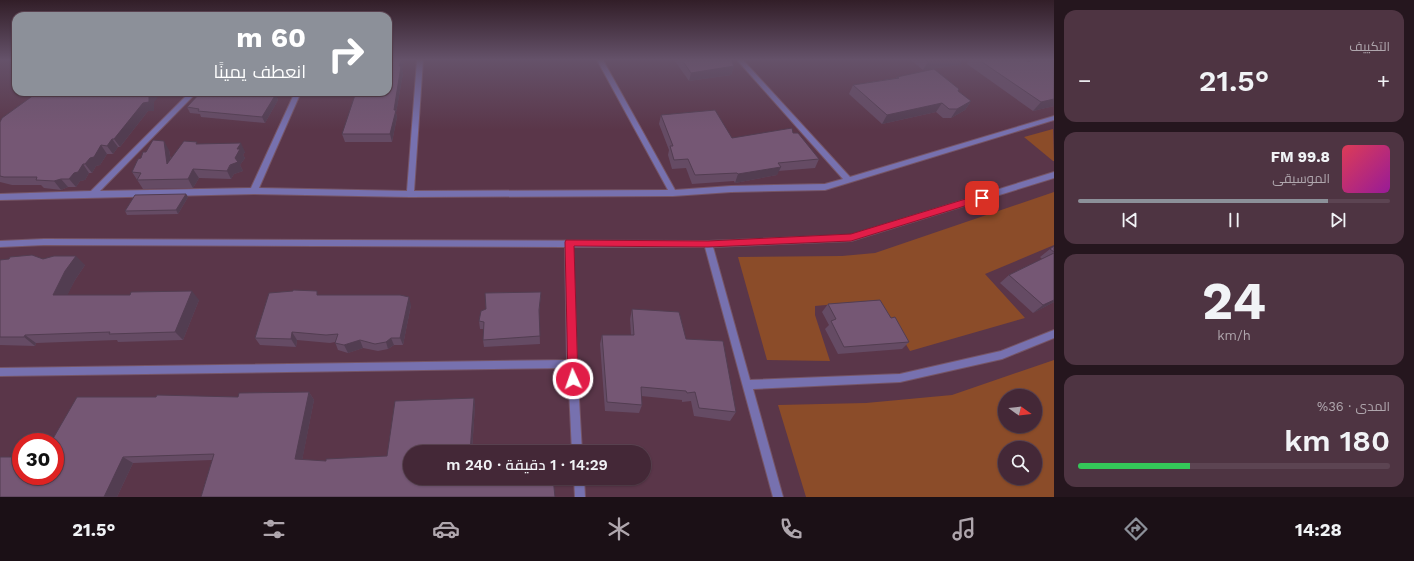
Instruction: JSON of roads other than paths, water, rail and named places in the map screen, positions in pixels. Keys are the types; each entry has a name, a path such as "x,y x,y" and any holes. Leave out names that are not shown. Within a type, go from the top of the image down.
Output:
{"street":[{"path":"410,194 418,83"},
{"path":"613,83 673,193"},
{"path":"761,83 848,180"},
{"path":"93,194 190,96"},
{"path":"254,191 296,96"},
{"path":"0,197 254,191 410,194 673,193 732,189 825,187 1054,118"},
{"path":"0,244 44,242 569,242 708,244 851,238 1054,175"},
{"path":"569,242 572,364 577,445"},
{"path":"708,244 778,497"},
{"path":"746,385 900,378 1002,355 1054,334"},
{"path":"0,372 572,364"},
{"path":"579,485 580,497"}]}
